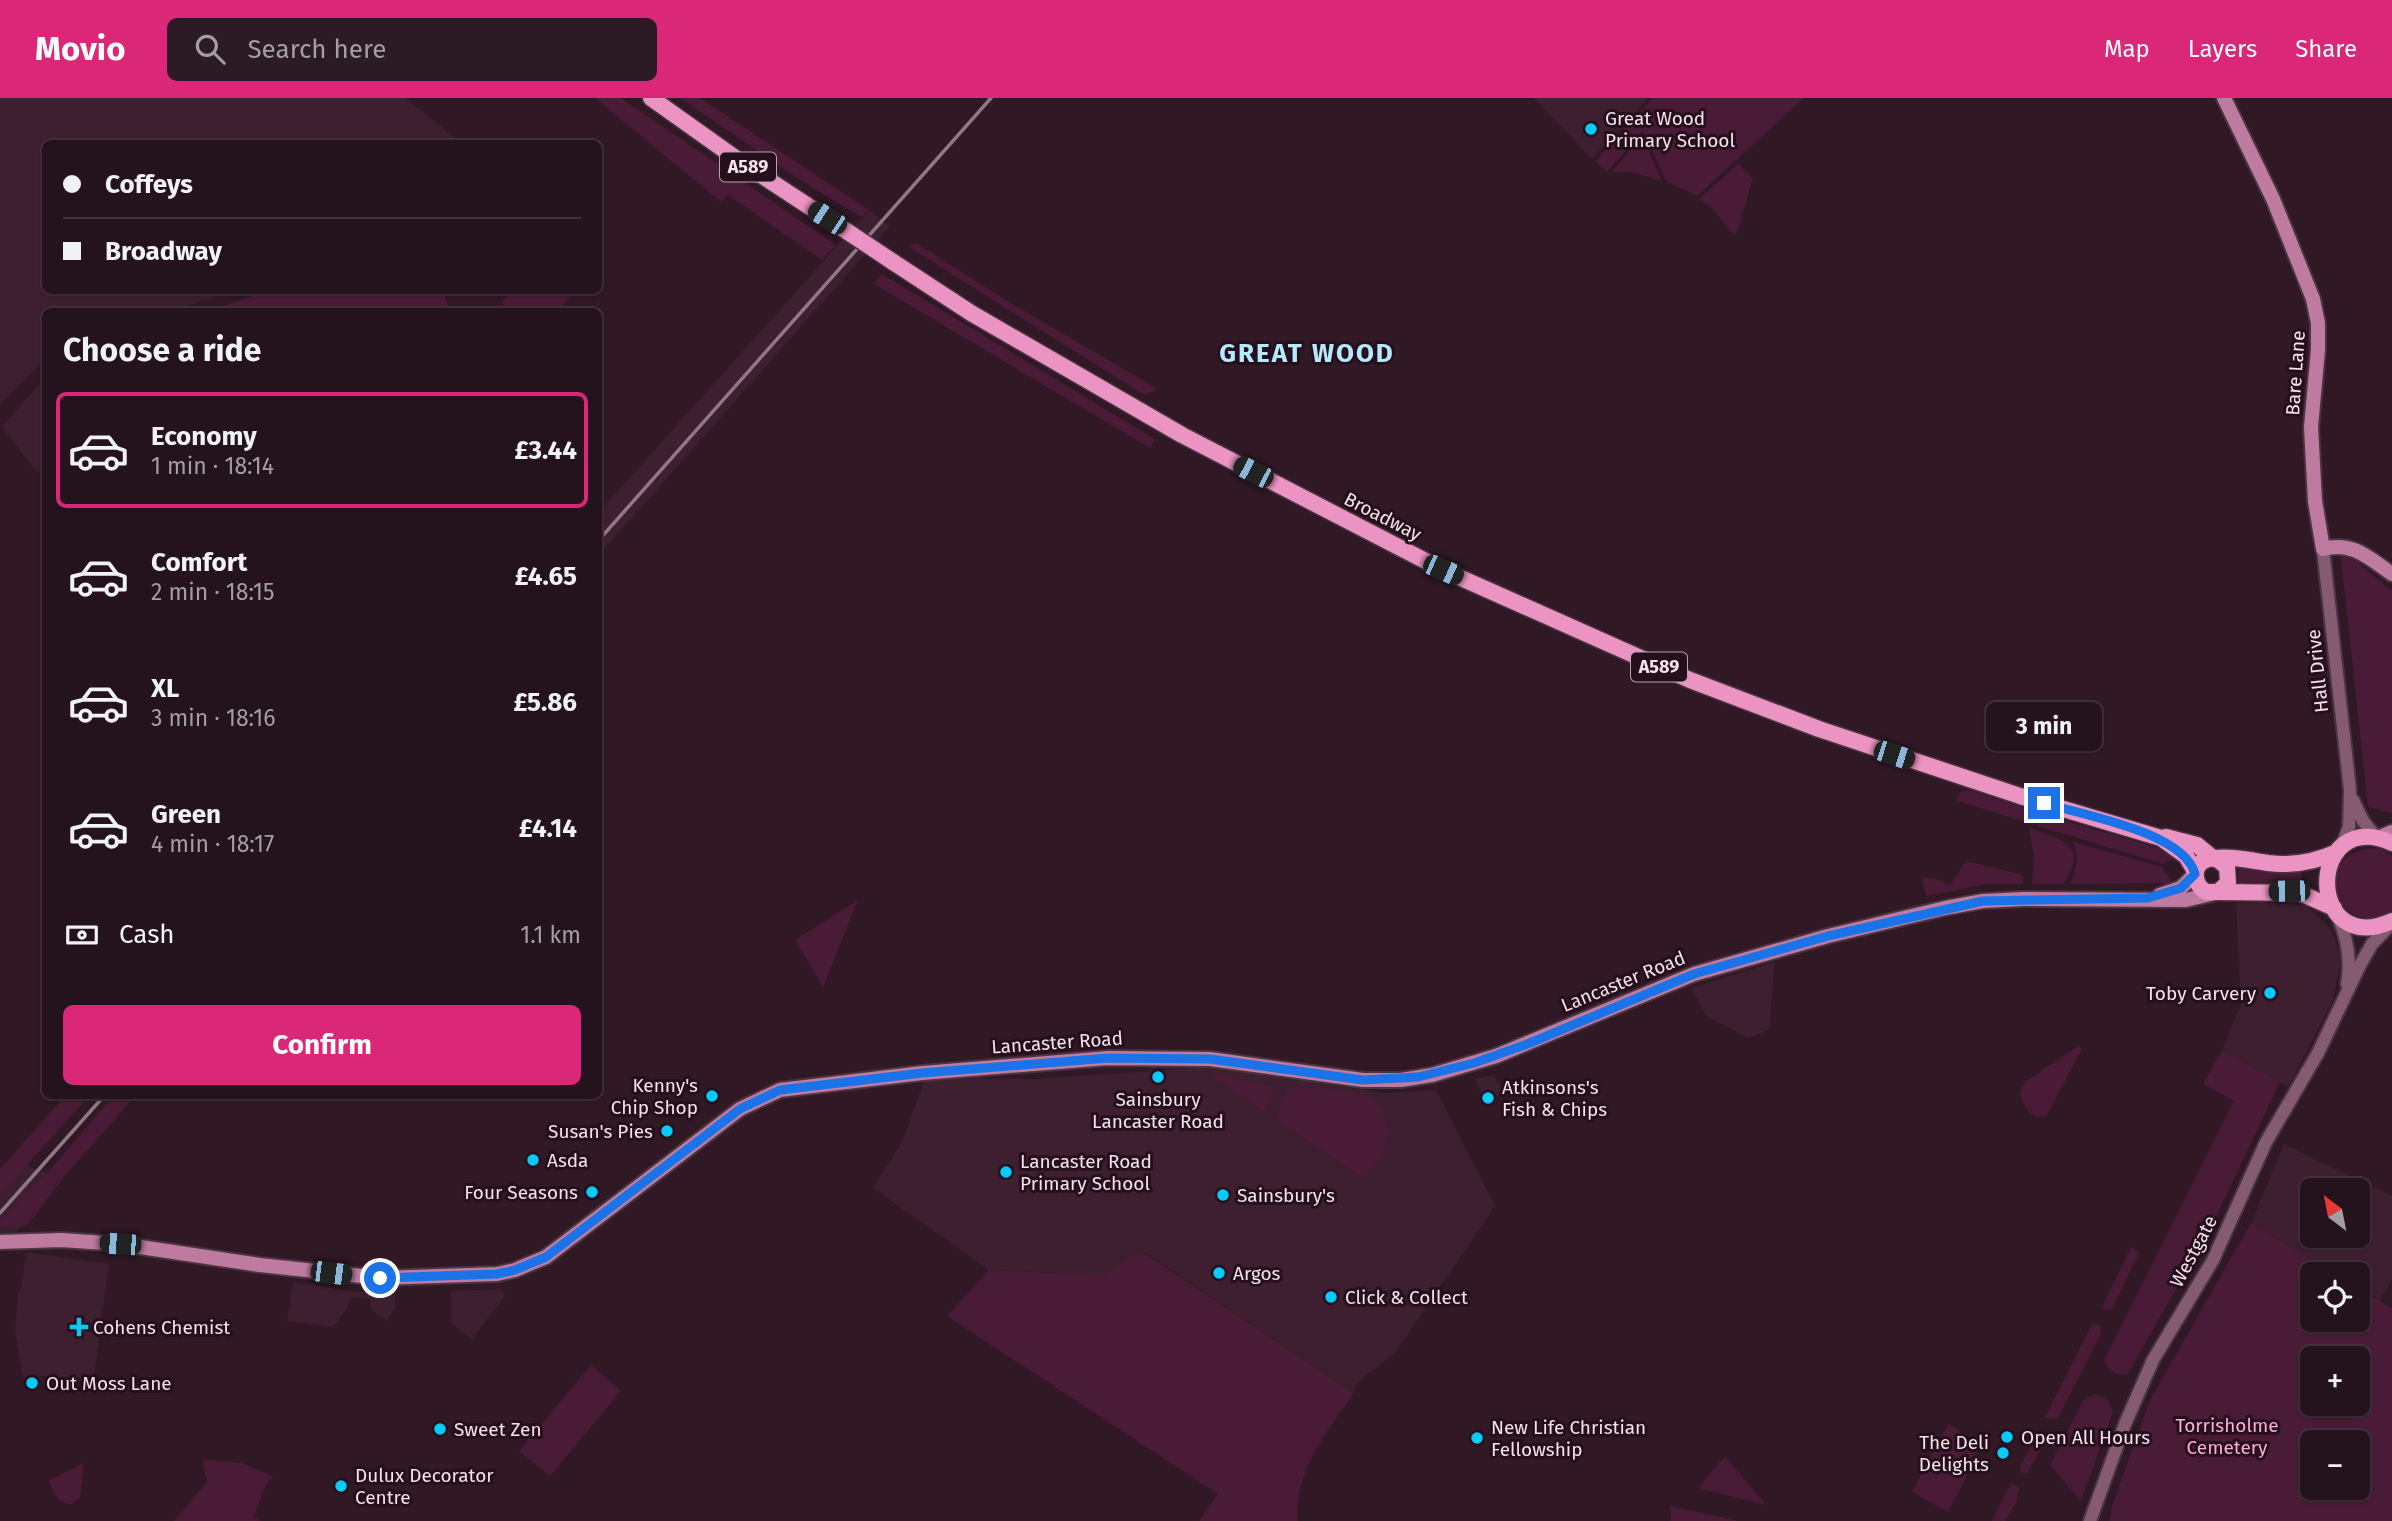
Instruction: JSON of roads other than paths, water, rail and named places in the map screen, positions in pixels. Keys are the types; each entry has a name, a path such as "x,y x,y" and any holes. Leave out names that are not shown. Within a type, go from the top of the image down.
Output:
{"main road":[{"name":"Broadway","path":"651,98 741,162 971,313 1182,435 1443,570 1690,680 1819,729 1970,780 2161,838 2186,856 2195,874"},
{"name":"Bare Lane","path":"2224,98 2273,199 2313,299 2318,323 2318,350 2311,427 2315,501 2323,549"},
{"path":"2323,549 2344,546 2353,548 2392,574"},
{"name":"Broadway","path":"2161,838 2170,836 2188,841 2216,859"},
{"path":"2195,874 2202,862 2216,859 2305,863 2339,850 2354,840 2385,838"},
{"path":"2334,909 2325,884 2330,862 2339,850"},
{"path":"2216,859 2225,864 2230,875 2228,883 2217,892"},
{"name":"A589","path":"2195,874 2197,884 2202,890 2217,892"},
{"name":"Lancaster Road","path":"2148,898 2181,888 2195,874"},
{"name":"Lancaster Road","path":"3,1241 61,1240 120,1244 260,1265 380,1278 497,1274 515,1270 546,1257 740,1109 780,1090 922,1073 1108,1058 1210,1059 1363,1080 1418,1077 1474,1063 1519,1047 1694,974 1840,933 1983,901 2148,898 2186,900 2217,892 2300,893 2334,909 2356,925 2370,927 2392,922"}],"street":[{"name":"Hall Drive","path":"2323,549 2350,790 2349,827 2339,850"},
{"name":"Hall Drive","path":"2350,790 2362,821 2385,838"},
{"name":"Westgate","path":"2334,909 2349,950 2349,976 2342,1005"},
{"name":"Westgate","path":"2090,1521 2142,1384 2213,1259 2266,1142 2342,1005 2366,955 2392,922"}],"railway":[{"path":"602,536 991,98"},
{"path":"0,1213 101,1099"}],"place":[{"name":"Great Wood Primary School","path":"1591,129"},
{"name":"Toby Carvery","path":"2270,993"},
{"name":"Sainsbury Lancaster Road","path":"1158,1077"},
{"name":"Kenny's Chip Shop","path":"712,1096"},
{"name":"Atkinsons's Fish & Chips","path":"1488,1098"},
{"name":"Susan's Pies","path":"667,1131"},
{"name":"Asda","path":"533,1160"},
{"name":"Lancaster Road Primary School","path":"1006,1172"},
{"name":"Four Seasons","path":"592,1192"},
{"name":"Sainsbury's","path":"1223,1195"},
{"name":"Argos","path":"1219,1273"},
{"name":"Click & Collect","path":"1331,1297"},
{"name":"Cohens Chemist","path":"79,1327"},
{"name":"Out Moss Lane","path":"32,1383"},
{"name":"Sweet Zen","path":"440,1429"},
{"name":"Open All Hours","path":"2007,1437"},
{"name":"New Life Christian Fellowship","path":"1477,1438"},
{"name":"The Deli Delights","path":"2003,1453"},
{"name":"Dulux Decorator Centre","path":"341,1486"}],"district":[{"name":"GREAT WOOD","path":"1307,353"}],"park label":[{"name":"Torrisholme Cemetery","path":"2227,1436"}]}
